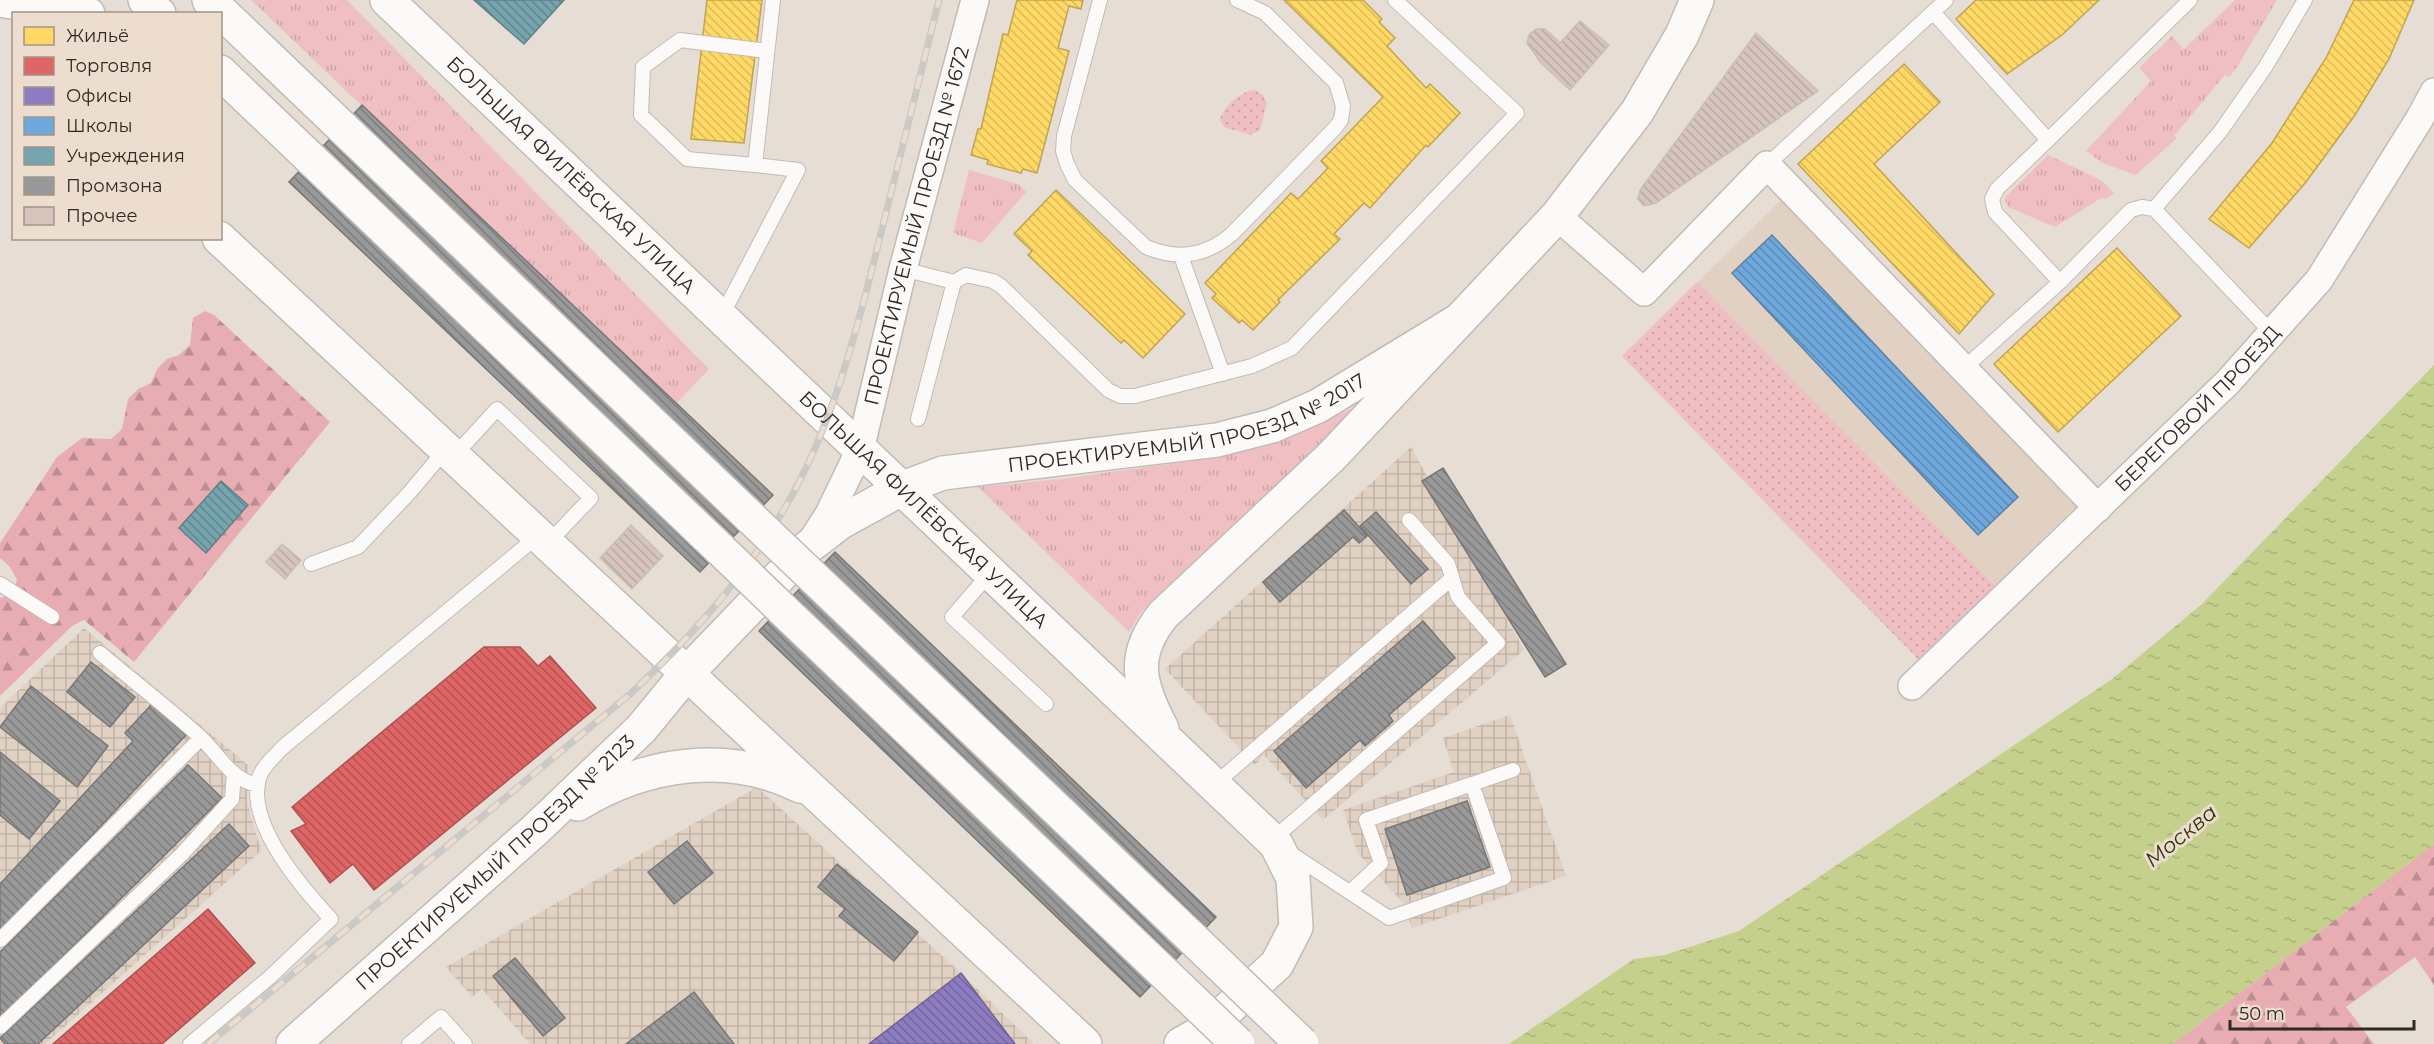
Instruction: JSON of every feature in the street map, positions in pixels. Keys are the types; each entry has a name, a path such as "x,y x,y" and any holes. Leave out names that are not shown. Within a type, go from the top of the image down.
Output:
{"street":[{"path":"0,0 73,9"},
{"path":"145,0 157,12"},
{"name":"БОЛЬШАЯ ФИЛЁВСКАЯ УЛИЦА","path":"387,0 1274,842 1293,878 1296,927 1276,964 1204,1031 1181,1044"},
{"name":"ПРОЕКТИРУЕМЫЙ ПРОЕЗД № 1672","path":"810,562 829,514 860,450 903,269 975,0"},
{"name":"ПРОЕКТИРУЕМЫЙ ПРОЕЗД № 2017","path":"1170,744 1147,695 1140,661 1149,634 1164,615 1332,456 1557,216 1637,112 1682,35 1697,0"},
{"path":"212,2 751,518 810,562 1302,1044"},
{"path":"0,5 12,21"},
{"path":"222,74 1238,1044"},
{"name":"БЕРЕГОВОЙ ПРОЕЗД","path":"1912,686 2098,508 2273,334 2319,280 2434,92"},
{"path":"1557,216 1644,292 1767,165 2098,508"},
{"path":"221,240 1086,1044"},
{"name":"ПРОЕКТИРУЕМЫЙ ПРОЕЗД № 2017","path":"810,562 841,522 903,488 944,472 1217,440 1272,426 1318,406 1456,322"},
{"name":"ПРОЕКТИРУЕМЫЙ ПРОЕЗД № 2123","path":"293,1044 535,830 642,729 687,673 810,562"},
{"path":"535,830 601,790 640,775 686,764 753,769 787,779 818,794"}],"lane":[{"path":"754,165 773,0"},
{"path":"1100,0 1064,136 1066,164 1075,180 1146,247 1160,253 1181,256 1215,248 1232,234 1335,128 1343,112 1340,90 1330,76 1265,13 1237,0"},
{"path":"918,419 954,282 966,274 996,283 1108,390 1120,396 1135,396 1223,374 1264,362 1292,348 1517,113 1395,0"},
{"path":"1767,165 1946,0"},
{"path":"2060,282 1995,212 1992,199 1997,189 2190,0"},
{"path":"2154,209 2220,132 2266,66 2305,0"},
{"path":"1933,12 2048,140"},
{"path":"729,302 798,171 687,159 641,114 643,68 680,40 767,51"},
{"path":"1963,369 2060,282 2131,210 2142,207 2154,209 2273,334"},
{"path":"1181,256 1223,374"},
{"path":"903,269 954,282"},
{"path":"190,1044 270,977 331,919 300,885 265,823 256,795 259,775 282,748 544,539 591,498 497,409 450,452 358,547 311,564"},
{"path":"1409,520 1448,564 1458,597 1497,643 1274,842 1389,918 1504,878 1472,784"},
{"path":"990,573 952,617 1046,704"},
{"path":"1214,785 1452,578"},
{"path":"0,584 52,617"},
{"path":"100,654 201,738 215,757 234,773 248,783 258,785"},
{"path":"0,940 201,738"},
{"path":"1350,892 1381,863 1366,820 1513,770"},
{"path":"0,1027 182,854 232,799 234,773"},
{"path":"409,1044 441,1017 465,1044"}],"shaded area":[{"path":"1781,200 2077,505 1919,660 1622,356"},
{"path":"1411,447 1524,650 1323,820 1264,755 1255,765 1165,669"},
{"path":"84,628 248,765 247,802 261,851 45,1044 0,1044 0,708"},
{"path":"1510,715 1566,876 1412,928 1404,904 1358,853 1343,810 1454,772 1443,738"},
{"path":"757,787 961,973 1034,1044 530,1044 482,989 472,997 446,967"}],"green space":[{"path":"251,0 347,0 709,369 675,405"},
{"path":"2235,0 2277,0 2237,67 2229,77 2225,75 2174,136 2177,138 2136,175 2103,163 2086,151 2151,81 2139,68 2172,36 2184,49"},
{"path":"1255,90 1263,95 1267,103 1260,130 1250,135 1224,127 1220,120 1224,110 1239,96"},
{"path":"2048,155 2101,180 2114,193 2105,199 2101,198 2055,227 2008,207 2006,196"},
{"path":"969,170 1018,184 1026,192 982,243 953,233"},
{"path":"1697,282 1995,586 1919,660 1622,356"},
{"path":"205,311 214,315 330,422 134,662 84,620 72,626 0,696 0,598 13,594 17,580 10,567 0,558 0,543 57,457 82,438 111,439 122,429 128,399 138,389 151,383 157,369 167,359 179,355 190,345 193,318"},
{"path":"1356,407 1275,488 1141,612 1129,632 978,487 1061,479 1206,459 1267,446"},
{"path":"2434,844 2434,985 2415,957 2346,1007 2374,1044 2173,1044"}],"water":[{"name":"Москва","path":"2434,365 2434,844 2173,1044 1509,1044 1634,959 1665,955 1739,931 2112,679 2202,604"}],"building: Жильё":[{"path":"707,0 762,0 744,143 691,139"},
{"path":"1017,0 1083,0 1081,9 1069,6 1058,48 1069,51 1037,173 1023,169 1021,173 987,164 988,160 971,155 978,129 981,129 1003,34 1008,35"},
{"path":"1284,0 1363,0 1382,19 1379,22 1395,38 1387,46 1426,88 1430,84 1460,113 1428,147 1426,145 1370,208 1364,203 1334,234 1340,239 1278,300 1280,302 1253,330 1242,320 1239,323 1212,298 1216,294 1205,283 1291,193 1298,199 1328,168 1321,161 1383,97"},
{"path":"1976,0 2099,0 2062,35 2007,74 1956,19"},
{"path":"2354,0 2414,0 2389,59 2355,115 2306,182 2249,248 2209,219 2272,143 2326,58"},
{"path":"1904,64 1940,102 1874,164 1994,294 1959,334 1798,164"},
{"path":"1056,190 1185,314 1143,358 1124,340 1121,343 1028,255 1032,251 1014,234"},
{"path":"2117,248 2181,316 2058,432 1994,364"}],"building: Торговля":[{"path":"484,647 520,647 538,666 550,656 596,708 374,890 353,864 330,883 291,831 306,824 292,807"},
{"path":"208,909 255,963 162,1044 53,1044"}],"building: Офисы":[{"path":"961,973 1015,1044 869,1044"}],"building: Школы":[{"path":"1772,235 2018,497 1978,535 1732,273"}],"building: Учреждения":[{"path":"474,0 564,0 524,44"},
{"path":"221,481 248,505 206,553 179,528"}],"building: Промзона":[{"path":"362,105 773,495 700,572 289,182"},
{"path":"1443,468 1566,664 1545,677 1422,481"},
{"path":"1344,510 1367,536 1359,543 1353,537 1280,602 1263,582"},
{"path":"1376,512 1428,569 1411,584 1360,526"},
{"path":"835,552 1216,917 1140,997 759,631"},
{"path":"1423,621 1455,658 1389,715 1393,721 1365,746 1360,740 1306,788 1274,751"},
{"path":"91,662 135,697 110,727 67,692"},
{"path":"31,686 108,746 77,787 0,727"},
{"path":"152,704 186,735 0,934 0,884 133,741 125,733"},
{"path":"0,752 60,801 29,839 0,815"},
{"path":"188,765 222,798 0,1019 0,952"},
{"path":"1467,801 1490,867 1407,895 1385,829"},
{"path":"229,824 249,846 38,1044 5,1044 0,1038"},
{"path":"687,841 713,873 674,904 648,872"},
{"path":"837,864 918,932 894,961 839,916 845,909 818,887"},
{"path":"515,958 565,1018 543,1036 493,976"},
{"path":"694,992 734,1044 626,1044"}],"building: Прочее":[{"path":"1580,21 1609,45 1570,90 1541,63 1527,43 1529,35 1536,29 1545,29 1560,43"},
{"path":"1756,33 1818,91 1656,203 1644,206 1638,199 1640,190"},
{"path":"631,525 663,556 632,589 600,558"},
{"path":"282,544 301,560 285,579 266,562"}],"railway":[{"path":"208,1044 629,695 693,631 750,562 801,479 843,374 864,301 939,0"}]}
